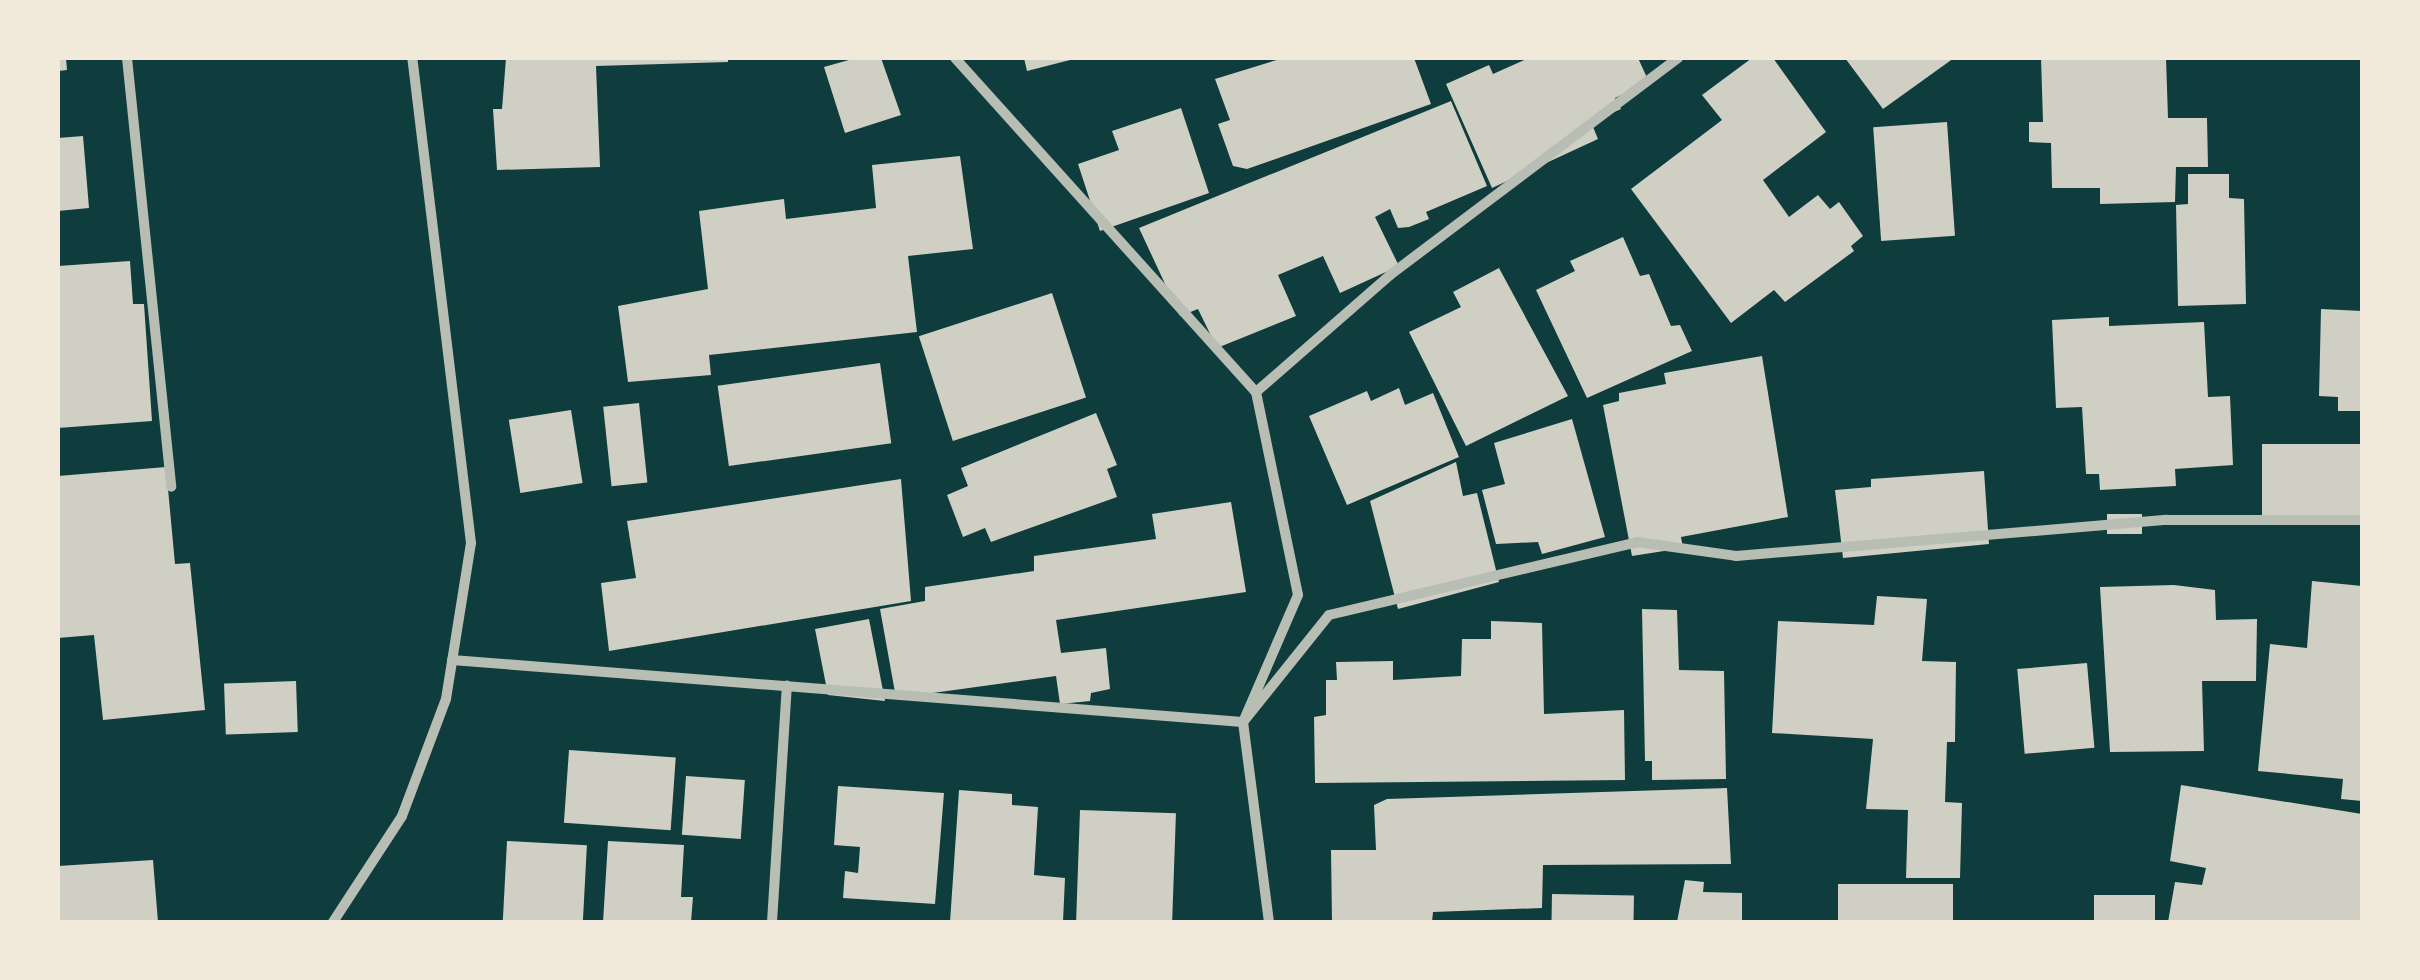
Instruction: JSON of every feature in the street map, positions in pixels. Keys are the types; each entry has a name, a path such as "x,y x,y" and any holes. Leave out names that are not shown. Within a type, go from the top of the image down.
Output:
{"street":[{"path":"127,58 172,487"},
{"path":"333,922 402,816 446,699 471,543 412,58"},
{"path":"955,58 1256,392 1298,595 1243,722 1269,922"},
{"path":"1256,392 1390,275 1678,58"},
{"path":"1243,722 1329,615 1637,542 1736,556 2166,520 2362,520"},
{"path":"452,660 1243,722"},
{"path":"772,922 787,685"}],"building":[{"path":"58,58 66,58 67,70 58,71"},
{"path":"506,58 728,58 728,62 596,66 600,167 497,170 493,109 502,109"},
{"path":"856,58 881,58 901,115 845,133 824,67"},
{"path":"1024,58 1074,58 1074,59 1027,71"},
{"path":"1283,58 1414,58 1431,104 1247,169 1233,166 1218,124 1230,120 1215,79"},
{"path":"1529,58 1638,58 1649,82 1615,98 1621,109 1591,122 1598,139 1492,188 1446,84 1489,65 1493,74"},
{"path":"1752,58 1773,58 1826,132 1763,180 1789,217 1818,195 1830,209 1839,202 1863,236 1851,246 1854,251 1785,302 1774,290 1731,323 1631,189 1722,120 1702,95"},
{"path":"1845,58 1954,58 1883,109"},
{"path":"2041,58 2166,58 2168,118 2207,118 2208,167 2176,167 2175,202 2100,204 2100,188 2052,188 2051,143 2029,142 2029,122 2043,122"},
{"path":"1451,101 1487,186 1426,212 1429,219 1409,227 1398,228 1390,209 1375,217 1399,266 1340,293 1323,256 1278,275 1296,316 1217,348 1198,309 1180,316 1139,228"},
{"path":"1181,108 1209,193 1100,231 1078,164 1119,150 1112,131"},
{"path":"1947,122 1955,236 1881,241 1873,127"},
{"path":"83,136 89,208 58,211 58,138"},
{"path":"960,156 973,249 908,256 917,332 709,355 711,375 628,382 618,306 708,289 699,211 784,199 786,219 876,208 872,165"},
{"path":"2188,174 2229,174 2229,198 2244,199 2246,304 2178,306 2176,205 2188,204"},
{"path":"1623,237 1640,276 1649,274 1671,326 1680,325 1692,351 1587,398 1536,290 1575,271 1570,261"},
{"path":"130,261 133,304 144,304 152,421 58,428 58,266"},
{"path":"1499,268 1568,396 1466,446 1409,332 1461,307 1453,292"},
{"path":"1052,293 1086,398 953,441 919,336"},
{"path":"2321,309 2362,311 2362,411 2338,411 2338,397 2319,396"},
{"path":"2109,317 2109,326 2204,322 2208,397 2230,396 2233,465 2175,469 2176,486 2100,490 2099,474 2086,474 2082,407 2056,408 2052,320"},
{"path":"1762,356 1788,517 1681,537 1683,548 1632,556 1603,405 1619,401 1619,393 1666,384 1664,373"},
{"path":"880,363 891,443 729,466 718,386"},
{"path":"1399,388 1405,405 1433,393 1459,457 1347,505 1309,416 1367,391 1371,401"},
{"path":"639,403 647,483 612,486 603,407"},
{"path":"571,410 583,483 520,493 509,420"},
{"path":"1096,413 1117,465 1107,469 1117,497 991,542 985,528 963,537 947,495 968,486 961,468"},
{"path":"1572,419 1605,537 1542,554 1538,542 1496,544 1482,490 1505,484 1494,443"},
{"path":"2262,444 2362,444 2362,523 2262,523"},
{"path":"1456,462 1463,496 1477,493 1499,582 1398,609 1370,501"},
{"path":"166,467 175,564 190,563 205,710 103,720 94,635 58,638 58,476"},
{"path":"1984,471 1989,544 1843,558 1835,490 1871,487 1871,479"},
{"path":"901,479 911,601 609,651 601,583 636,578 627,521"},
{"path":"1231,502 1246,592 1056,620 1061,653 1106,648 1110,689 1091,693 1090,701 1060,704 1056,676 896,698 880,609 925,601 925,587 1034,571 1034,556 1156,539 1152,514"},
{"path":"2107,514 2142,514 2142,534 2107,534"},
{"path":"2312,581 2362,586 2362,801 2341,799 2343,779 2258,771 2270,644 2307,648"},
{"path":"2174,585 2215,590 2216,620 2257,619 2256,681 2202,681 2204,751 2110,752 2100,587"},
{"path":"1877,596 1927,599 1922,661 1956,662 1955,742 1947,742 1945,802 1962,803 1960,878 1906,878 1908,810 1866,809 1873,739 1772,733 1778,621 1874,625"},
{"path":"1642,609 1677,610 1679,670 1724,671 1726,779 1652,780 1652,761 1645,761"},
{"path":"869,619 885,701 828,695 815,629"},
{"path":"1491,621 1542,623 1544,714 1624,710 1625,780 1315,783 1314,717 1326,715 1326,680 1337,680 1336,662 1393,661 1393,680 1461,676 1462,639 1491,639"},
{"path":"2087,663 2094,748 2025,754 2017,669"},
{"path":"296,681 298,732 226,734 224,684"},
{"path":"569,750 676,757 671,830 564,823"},
{"path":"686,776 745,780 741,839 682,835"},
{"path":"2181,785 2362,814 2362,922 2168,922 2175,882 2202,885 2206,868 2170,861"},
{"path":"838,786 944,793 935,904 843,898 845,871 858,873 860,847 834,845"},
{"path":"1727,788 1731,864 1543,865 1542,908 1433,912 1432,922 1332,922 1331,850 1376,850 1374,805 1387,799"},
{"path":"959,790 1012,794 1012,805 1038,807 1034,875 1065,878 1063,922 950,922"},
{"path":"1080,810 1176,813 1172,922 1076,922"},
{"path":"507,841 587,845 583,922 503,922"},
{"path":"608,841 684,845 681,897 693,897 691,922 603,922"},
{"path":"153,860 158,922 58,922 58,866"},
{"path":"1685,880 1704,882 1703,892 1742,893 1742,922 1677,922"},
{"path":"1838,884 1953,884 1953,922 1838,922"},
{"path":"1552,894 1634,895 1634,922 1552,922"},
{"path":"2094,895 2155,895 2155,922 2094,922"}]}
